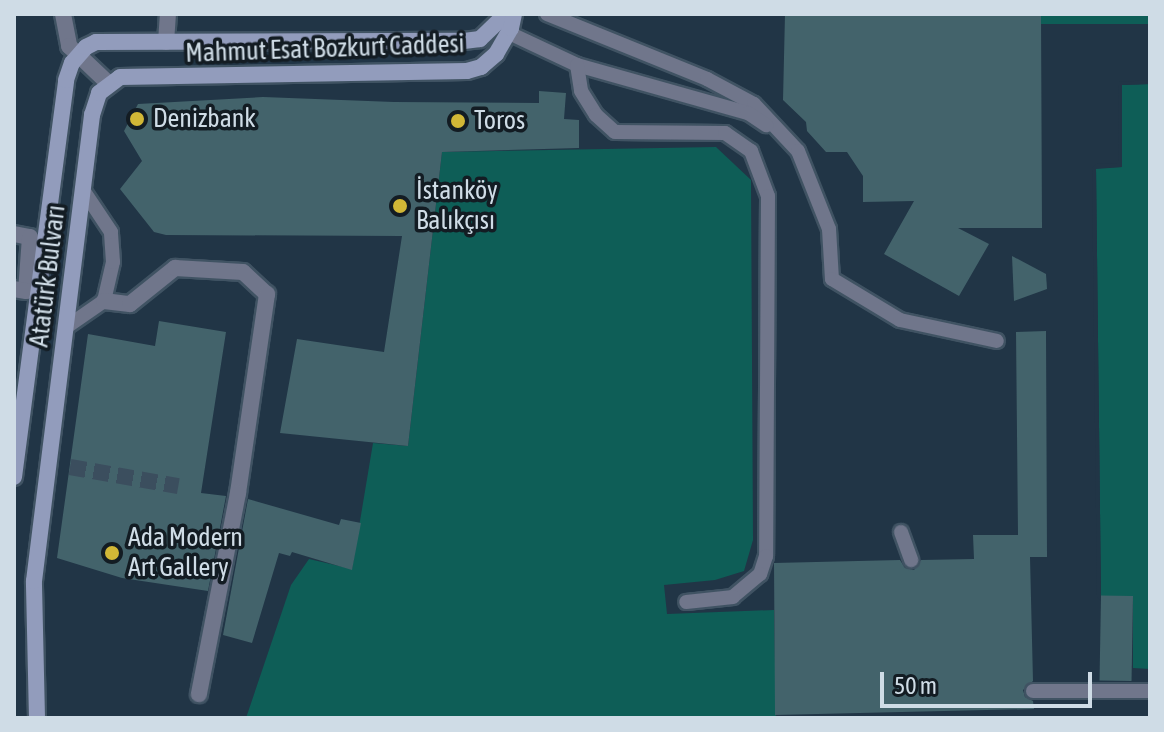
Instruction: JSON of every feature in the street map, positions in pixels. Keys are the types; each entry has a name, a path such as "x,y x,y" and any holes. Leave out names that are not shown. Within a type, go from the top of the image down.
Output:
{"main road":[{"name":"Mahmut Esat Bozkurt Caddesi","path":"78,56 96,42 464,41 480,39 506,14"},
{"name":"Mahmut Esat Bozkurt Caddesi","path":"108,83 120,77 467,71 481,67 496,54 509,33 514,14"},
{"name":"Atatürk Bulvarı","path":"14,477 66,80 78,56"},
{"name":"Atatürk Bulvarı","path":"37,718 34,581 92,115 99,93 108,83"}],"street":[{"path":"63,14 69,46 108,83"},
{"path":"166,42 168,14"},
{"path":"14,234 30,237 26,291 14,289"},
{"path":"104,301 130,304 175,268 243,272 267,294 238,493 199,694"}],"lane":[{"path":"547,14 754,104 798,151 829,229 832,279 900,320 997,341"},
{"path":"509,33 577,65 748,113 788,140"},
{"path":"577,65 581,91 596,115 615,132 725,133 751,151 768,196 766,556 760,574 733,597 686,602"},
{"path":"65,328 104,301 113,262 111,232 83,190"},
{"path":"901,532 911,560"},
{"path":"1033,691 1150,691"}],"shaded area":[{"path":"1041,14 1150,14 1150,24 1041,24"},
{"path":"1150,84 1150,669 1133,669 1101,597 1096,168 1122,167 1122,85"},
{"path":"716,147 751,180 753,540 744,571 715,580 664,585 667,614 774,610 776,718 246,718 291,585 309,559 352,569 373,443 408,446 442,152"}],"pier":[{"path":"1041,24 1150,24 1150,28 1041,28"},
{"path":"1150,80 1150,84 1122,85 1122,167 1096,169 1101,596 1133,597 1133,668 1150,669 1150,673 1132,673 1129,601 1101,601 1097,597 1092,168 1096,164 1118,163 1119,82"}],"building":[{"path":"785,14 1041,14 1042,228 958,228 989,244 959,296 884,254 914,201 863,202 863,176 847,152 826,152 807,131 806,122 783,100"},
{"path":"539,91 566,93 564,119 579,120 579,148 442,152 408,446 280,433 297,339 384,352 402,236 166,235 154,232 120,189 142,161 124,131 138,104 263,97 539,103"},
{"path":"1012,256 1046,274 1047,289 1014,301"},
{"path":"159,321 226,332 201,493 226,496 208,591 122,578 57,558 88,334 155,346"},
{"path":"1046,331 1047,557 1030,557 1033,681 1023,690 1025,697 1033,701 1034,709 775,715 774,563 900,560 905,568 914,570 921,560 974,559 973,535 1018,535 1016,332"},
{"path":"248,499 339,525 341,519 361,523 352,570 292,552 290,556 279,553 252,643 223,635"},
{"path":"1101,595 1133,596 1132,681 1100,680"}],"tunnel":[{"path":"70,467 178,486"}],"place":[{"name":"Denizbank","path":"137,119"},
{"name":"Toros","path":"458,121"},
{"name":"İstanköy Balıkçısı","path":"400,206"},
{"name":"Ada Modern Art Gallery","path":"112,553"}]}
